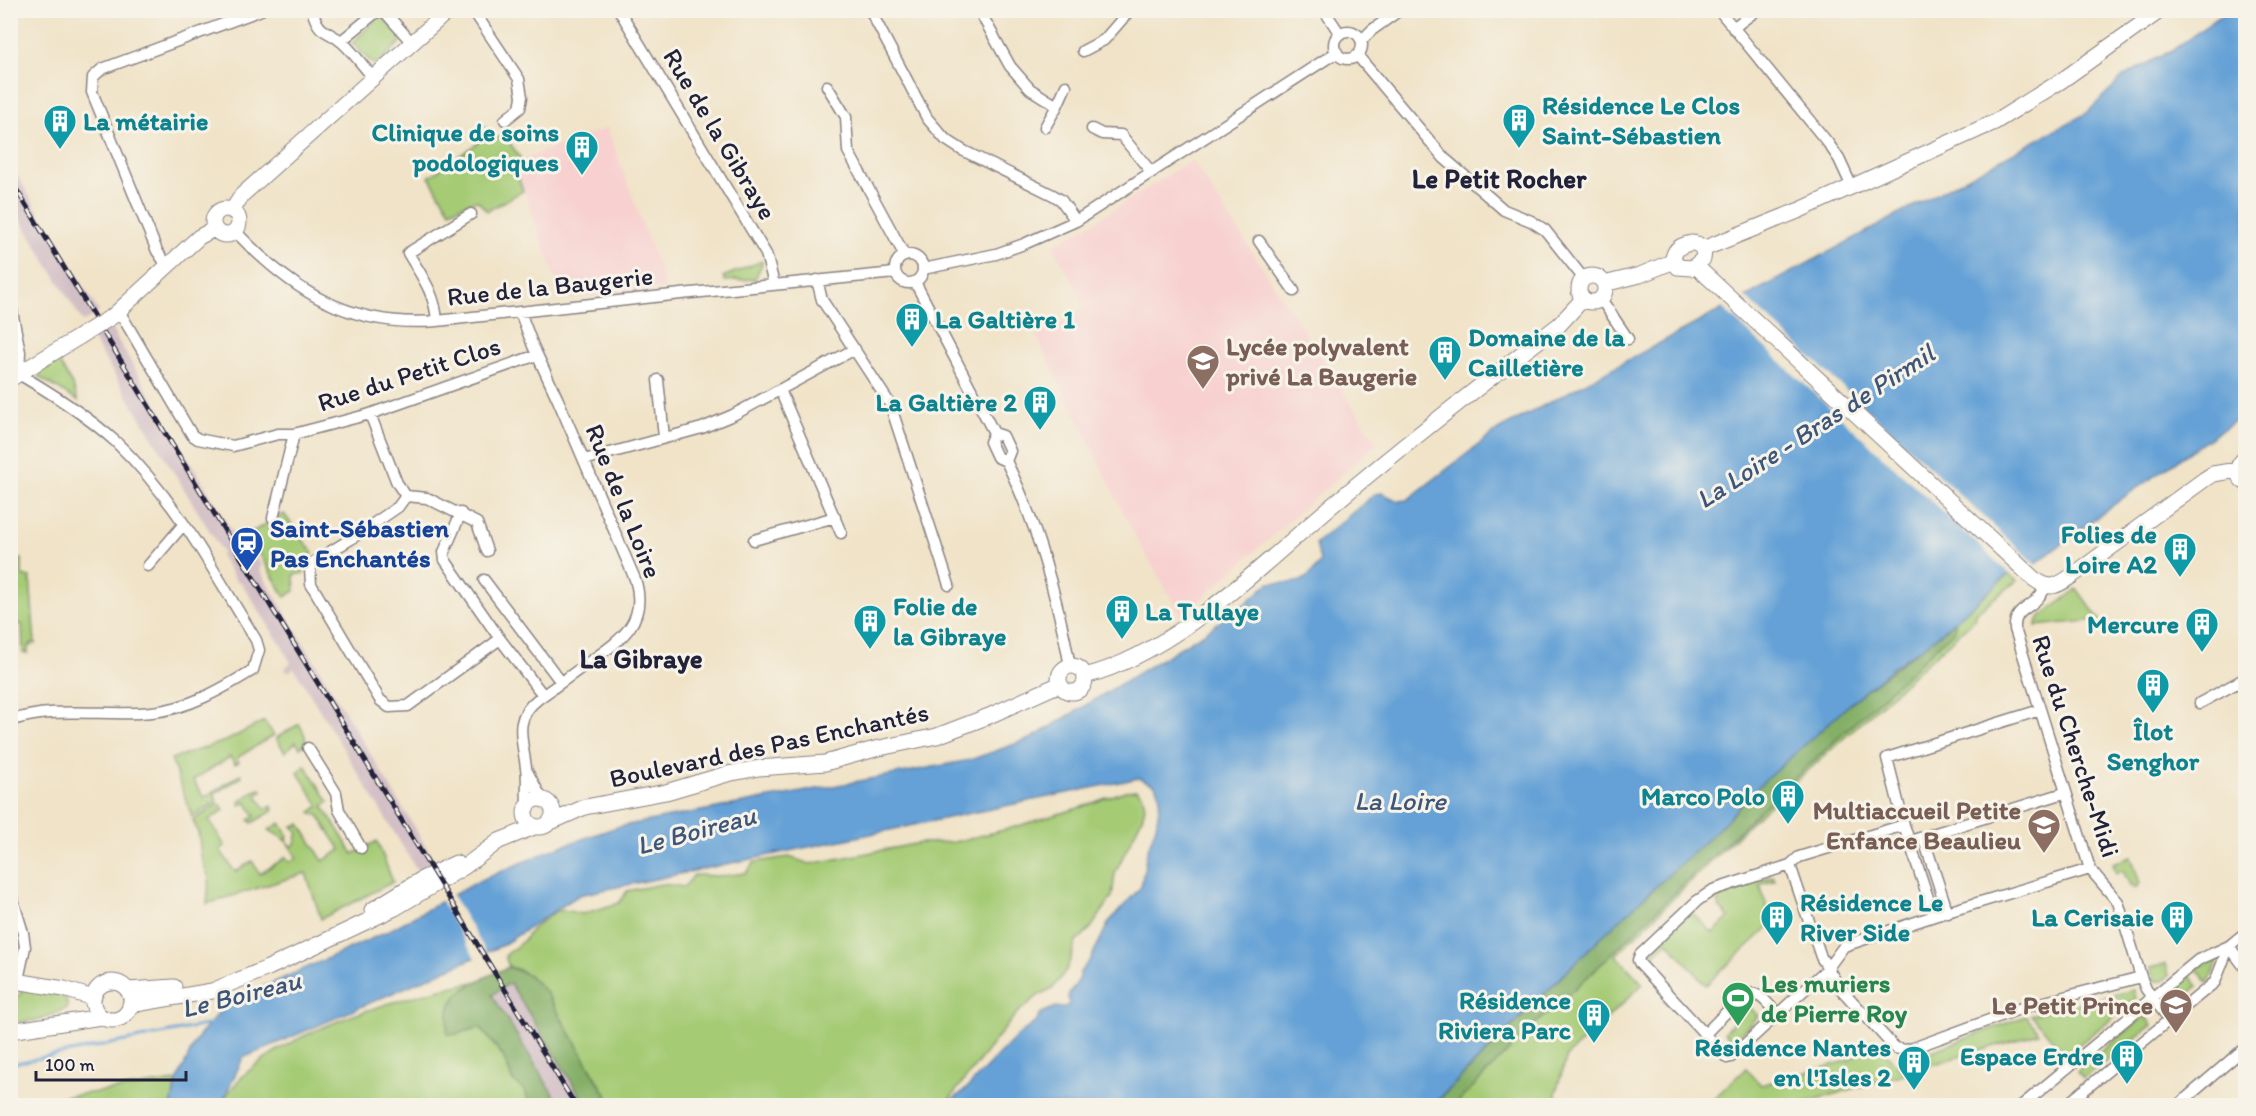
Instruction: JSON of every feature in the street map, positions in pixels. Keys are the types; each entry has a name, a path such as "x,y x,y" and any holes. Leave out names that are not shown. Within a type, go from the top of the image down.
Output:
{"main road":[{"path":"232,210 242,195 449,10"},
{"path":"1703,249 1852,187 1995,122 2061,81 2161,10"},
{"path":"224,209 232,210 239,219 236,232 224,236 214,229 212,221 216,213 224,209"},
{"path":"13,374 116,313 199,237 214,229"},
{"path":"1703,249 1695,243 1686,244 1677,249 1674,261 1682,269 1699,270 2040,583 2058,585 2205,479 2222,472 2243,470"},
{"path":"1699,270 1703,259 1703,249"},
{"path":"1604,284 1640,275 1674,261"},
{"path":"1596,276 1604,284 1605,291 1601,299 1593,302 1583,299 1579,289 1584,279 1596,276"},
{"path":"1085,676 1126,661 1202,614 1359,483 1559,325 1583,299"},
{"path":"1070,666 1079,669 1085,676 1083,686 1075,692 1068,691 1060,684 1061,673 1070,666"},
{"name":"Boulevard des Pas Enchantés","path":"551,822 585,807 666,792 741,771 825,763 875,749 937,736 989,716 1060,684"},
{"path":"129,997 254,974 342,932 422,879 450,864 478,855 499,842 528,815 533,800 547,802 554,813 551,822 544,827 528,815"},
{"name":"Boulevard des Pas Enchantés","path":"547,802 585,807"},
{"path":"14,980 64,988 95,996"},
{"path":"57,1024 95,996 107,982 115,982 129,997"},
{"path":"95,996 95,1010 101,1017"},
{"path":"10,1031 101,1017 110,1020 117,1019 126,1014 129,997"}],"street":[{"path":"168,267 157,250 92,92 93,77 102,69 261,10"},
{"path":"312,10 316,24 341,41 374,79"},
{"path":"341,41 378,10"},
{"path":"384,10 413,44"},
{"path":"473,10 519,79 522,97 520,108 505,120"},
{"name":"Rue de la Gibraye","path":"619,10 766,254 774,284"},
{"path":"870,10 935,129 962,150 1061,200 1076,221"},
{"path":"979,10 1010,66 1030,89 1057,106"},
{"path":"1083,51 1104,40 1130,10"},
{"path":"1324,10 1340,34"},
{"path":"1360,37 1400,10"},
{"path":"1719,10 1828,143 1839,159 1852,187"},
{"path":"1733,28 1757,10"},
{"path":"1353,31 1360,37 1361,50 1357,55 1344,58 1337,52 1335,40 1340,34 1353,31"},
{"path":"923,269 996,254 1076,221 1337,52"},
{"path":"1357,55 1444,158 1504,210 1531,220 1545,230 1584,279"},
{"path":"827,86 846,117 848,151 904,256"},
{"path":"1045,127 1066,86"},
{"path":"1092,129 1102,134 1121,135 1152,173"},
{"path":"437,321 432,294 408,253 471,214"},
{"name":"Rue de la Baugerie","path":"236,232 284,277 318,299 378,318 419,322 896,273"},
{"path":"1259,242 1294,291"},
{"path":"904,256 917,257 923,269 921,277 915,282 904,282 896,273 897,262 904,256"},
{"path":"817,280 822,300 890,404 949,585"},
{"path":"915,282 994,434 990,442 997,457 1006,461 1024,499 1059,612 1070,666"},
{"path":"1601,299 1628,339"},
{"path":"10,301 20,352 13,374 82,415 115,441 159,491 184,524 256,640 259,650 253,670 202,698 181,706 153,712 25,716 10,721"},
{"name":"Rue de la Loire","path":"520,312 635,579 639,605 634,622 622,638 531,704 522,721 520,733 526,771 528,815"},
{"name":"Rue du Petit Clos","path":"116,313 192,435 198,439 233,446 279,434 294,434 370,414 537,355"},
{"path":"584,459 702,428 733,415 855,349"},
{"path":"658,380 664,437"},
{"path":"780,390 841,533"},
{"path":"370,414 397,483 406,496 427,498 462,513 477,523 486,551"},
{"name":"Rue du Petit Clos","path":"273,518 294,434"},
{"path":"406,496 398,507 315,561 310,570 311,584 380,700 389,707 408,706 500,639"},
{"path":"462,513 444,552 445,560 500,639 543,695"},
{"path":"754,540 835,517"},
{"path":"148,566 184,524"},
{"path":"483,579 561,682"},
{"name":"Rue du Cherche-Midi","path":"2040,583 2035,601 2019,612 2015,622 2040,710 2090,869 2121,907 2141,977 2152,997 2169,1019"},
{"path":"2200,703 2246,678"},
{"path":"1934,916 1904,825 1887,758 2040,710"},
{"path":"308,748 336,793 339,810 361,848"},
{"name":"Rue de la Loire","path":"526,771 547,802"},
{"path":"1910,841 2065,791"},
{"path":"1904,825 1799,857 1790,865 1719,887 1697,902 1640,955 1638,960 1640,964 1727,1058 1731,1057 1827,969 1844,946 2090,869"},
{"path":"1923,837 1948,913"},
{"path":"1790,865 1819,954 1827,969 1840,988 1895,1048 1905,1050 2022,1008 2141,977"},
{"path":"10,890 25,947 14,980"},
{"path":"2021,1106 2198,960 2229,946 2246,932"},
{"path":"2229,946 2246,969"},
{"path":"2065,1106 2215,982 2229,946"},
{"path":"1704,1035 1744,994 1752,992 1758,994 1777,1013"},
{"path":"2176,1106 2246,1047"}],"shaded area":[{"path":"607,128 666,288 563,299 514,163"},
{"name":"Lycée polyvalent privé La Baugerie","path":"1192,160 1377,443 1182,616 1133,532 1037,337 1086,307 1052,245 1096,221"},
{"path":"11,166 99,312 83,322 11,204"},
{"path":"110,327 239,543 246,540 262,566 259,569 434,860 417,870 294,668 288,672 285,668 291,663 283,648 240,581 237,582 220,555 223,553 92,338"},
{"path":"510,983 586,1105 560,1105 492,994"}],"green space":[{"path":"379,17 383,17 400,36 401,42 378,63 373,64 352,43"},
{"path":"485,127 494,137 505,136 521,159 513,163 523,191 487,211 478,201 450,211 429,177 482,140 478,133"},
{"path":"762,261 755,279 725,281 723,277"},
{"path":"56,357 73,386 78,401 39,377 40,367"},
{"path":"284,514 313,553 307,561 304,573 294,575 295,591 285,597 248,534"},
{"path":"22,559 22,573 24,577 30,577 35,644 31,643 31,646 28,646 28,653 23,653 22,624 10,625 11,561"},
{"path":"2009,574 2017,581 1975,613 1976,618 1748,825 1616,955 1643,984 1567,1056 1556,1092 1556,1105 1433,1106 1935,638"},
{"path":"2077,589 2100,620 2036,626 2039,618"},
{"path":"1955,622 1955,630 1756,814 1593,972 1533,1026 1455,1105 1433,1106 1601,937 1715,832 1760,785 1860,695"},
{"path":"264,721 274,735 237,758 239,762 235,764 230,757 193,780 204,798 241,774 242,777 214,794 217,801 192,817 171,759 228,740"},
{"path":"299,724 305,737 305,743 300,748 296,742 285,752 276,738"},
{"path":"305,765 329,802 323,806 353,854 377,841 393,882 321,919 306,873 207,904 209,878 201,857 199,835 193,820 219,803 224,810 209,820 225,846 220,850 235,872 252,861 260,874 286,857 289,862 297,858 286,840 269,830 280,823 288,836 287,840 291,847 295,844 298,832 293,826 300,824 323,861 341,850 317,814 314,815 311,812 319,806 298,773"},
{"path":"261,789 262,791 257,795 265,809 272,806 273,809 252,823 249,820 255,816 246,802 240,805 239,802 254,791"},
{"path":"1137,790 1143,796 1145,807 1142,818 1115,873 1112,897 1091,928 1076,942 1067,969 1053,988 1039,995 1016,1014 946,1105 612,1105 546,992 520,970 509,967 505,956 524,940 532,929 556,911 564,910 582,914 619,903 627,891 662,884 684,887 694,875 722,876 746,873 755,862 789,857 810,864 920,843 954,842 1082,807 1125,791"},
{"path":"2131,857 2140,883 2136,888 2130,885 2123,871 2116,873 2113,863"},
{"path":"1773,876 1775,880 1760,885 1772,924 1706,985 1668,942 1654,955 1650,950 1691,912 1713,933 1729,917 1720,908 1715,894"},
{"path":"2220,959 2208,983 2195,967"},
{"path":"2166,964 2169,975 2161,981 2155,981 2150,968"},
{"path":"509,967 529,975 546,992 612,1105 586,1105 510,983 492,995 560,1105 530,1105 525,1091 513,1081 503,1056 480,1027 457,1034 447,1034 449,1010 458,995 465,988 483,978"},
{"path":"2190,976 2198,986 2177,1002 2169,992"},
{"path":"475,982 461,992 457,1034 480,1027 503,1056 513,1081 525,1091 530,1105 221,1106 238,1081 264,1059 297,1040 333,1023 372,1009 410,997"},
{"path":"19,986 62,994 67,1002 67,1008 40,1020 11,1023 11,1008 16,1006 16,996 21,995"},
{"path":"2134,990 2136,999 2066,1055 2031,1015"},
{"name":"Les muriers de Pierre Roy","path":"1750,1007 1758,1016 1733,1041 1724,1032"},
{"path":"2026,1016 2039,1033 1911,1071 1902,1062"},
{"path":"2145,1016 2152,1025 2083,1079 2077,1071"},
{"path":"1873,1039 1905,1074 1796,1105 1695,1105 1711,1101 1746,1068 1761,1085 1850,1060"},
{"path":"177,1081 171,1105 11,1106 10,1104"}],"water":[{"name":"La Loire","path":"2227,11 2245,11 2245,414 2127,495 2035,564 2009,574 1935,638 1891,669 1860,695 1760,785 1715,832 1601,937 1433,1105 947,1105 963,1092 1017,1036 1037,1021 1041,1013 1056,1007 1063,1008 1069,1004 1068,996 1109,922 1141,887 1147,852 1156,826 1160,797 1155,785 1139,778 579,895 501,946 243,1058 221,1105 171,1106 177,1081 196,1040 226,1004 386,932 479,881 556,848 617,827 970,760 1032,738 1201,635 1246,603 1269,583 1293,583 1304,579 1320,562 1316,543 1375,494 1382,493 1398,501 1407,500 1498,430 2087,113 2124,76 2174,49"}],"pier":[{"path":"1744,296 2037,566 2012,576 1721,307"},
{"path":"451,893 488,955 476,960 440,899"}],"waterway":[{"name":"Le Boireau","path":"10,1064 211,1024"}],"railway":[{"path":"10,179 576,1106"}],"place":[{"name":"Résidence Le Clos Saint-Sébastien","path":"1519,149"},
{"name":"La métairie","path":"60,150"},
{"name":"Clinique de soins podologiques","path":"582,176"},
{"name":"La Galtière 1","path":"912,348"},
{"name":"Domaine de la Cailletière","path":"1445,381"},
{"name":"Lycée polyvalent privé La Baugerie","path":"1203,390"},
{"name":"La Galtière 2","path":"1040,431"},
{"name":"Saint-Sébastien Pas Enchantés","path":"247,572"},
{"name":"Folies de Loire A2","path":"2180,578"},
{"name":"La Tullaye","path":"1122,640"},
{"name":"Folie de la Gibraye","path":"870,650"},
{"name":"Mercure","path":"2202,653"},
{"name":"Îlot Senghor","path":"2153,714"},
{"name":"Marco Polo","path":"1788,825"},
{"name":"Multiaccueil Petite Enfance Beaulieu","path":"2044,854"},
{"name":"Résidence Le River Side","path":"1777,946"},
{"name":"La Cerisaie","path":"2177,946"},
{"name":"Les muriers de Pierre Roy","path":"1738,1027"},
{"name":"Le Petit Prince","path":"2176,1034"},
{"name":"Résidence Riviera Parc","path":"1594,1044"},
{"name":"Espace Erdre","path":"2127,1085"},
{"name":"Résidence Nantes en l'Isles 2","path":"1914,1091"}],"district":[{"name":"Le Petit Rocher","path":"1499,178"},
{"name":"La Gibraye","path":"641,658"}],"water label":[{"name":"La Loire - Bras de Pirmil","path":"1815,426"}]}
